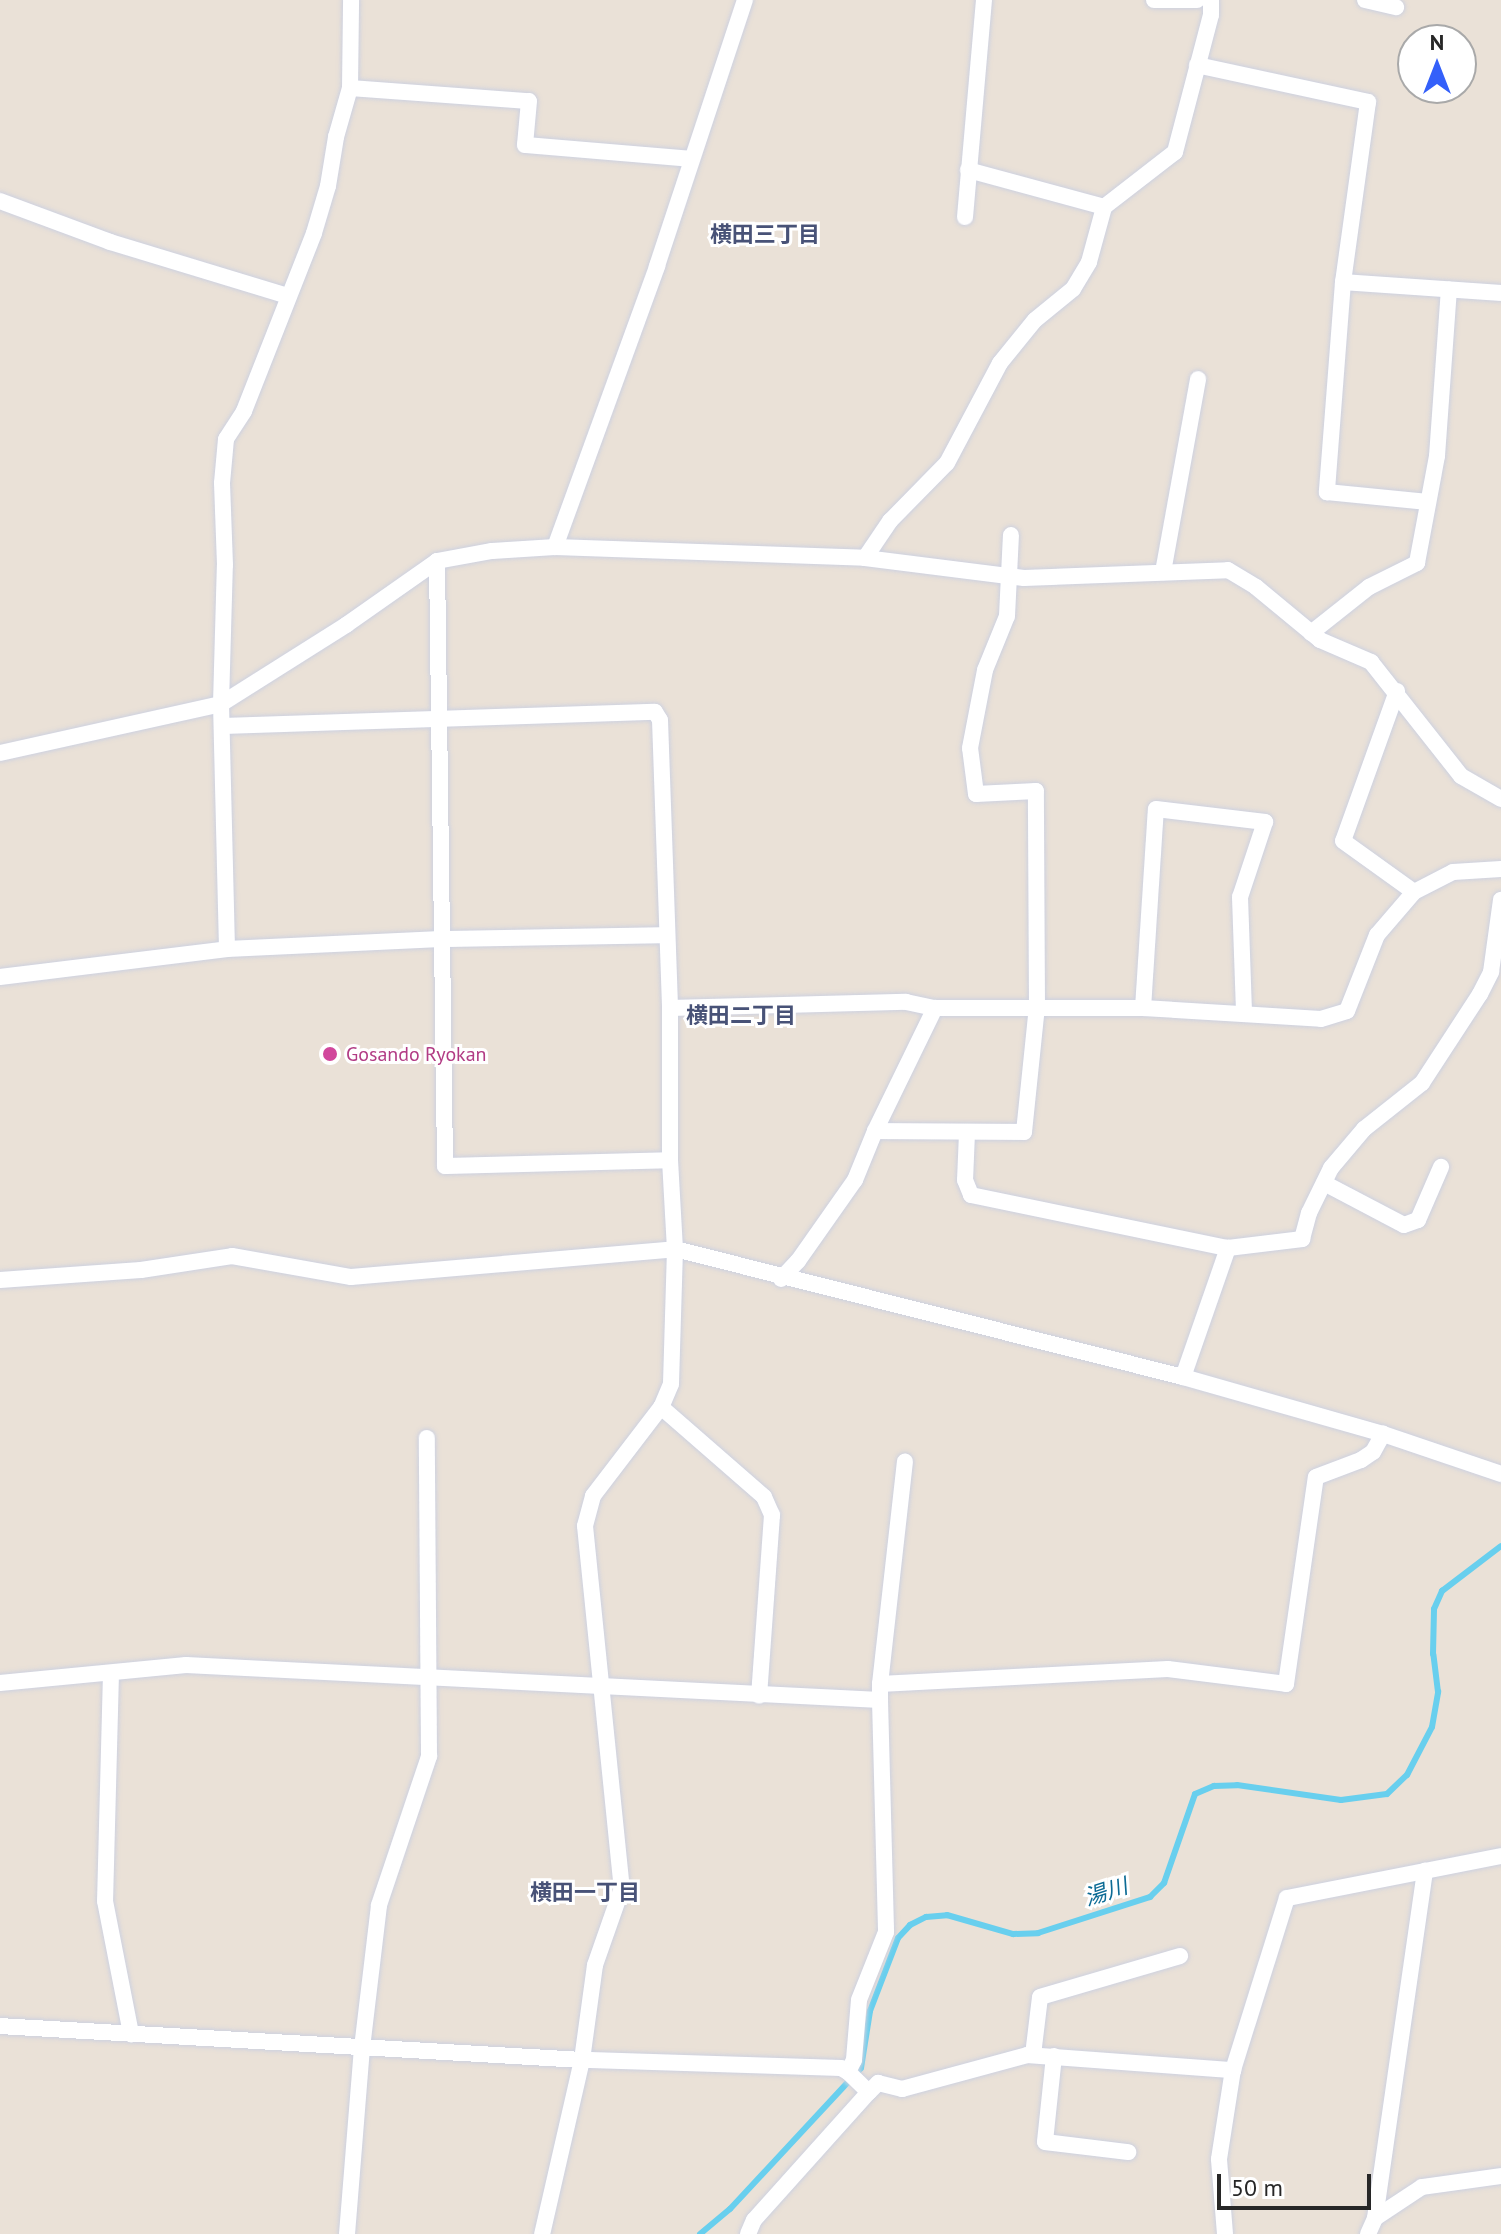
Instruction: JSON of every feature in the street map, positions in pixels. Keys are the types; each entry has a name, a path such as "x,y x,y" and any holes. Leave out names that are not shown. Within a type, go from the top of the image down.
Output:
{"street":[{"path":"227,949 221,704 225,565 222,483 226,439 244,411 328,186 336,137 350,88 351,0"},
{"path":"555,547 657,266 745,0"},
{"path":"965,217 984,0"},
{"path":"1154,0 1197,0"},
{"path":"865,558 890,521 947,463 1000,363 1035,320 1073,289 1089,262 1104,207 1175,152 1211,15 1211,0"},
{"path":"1365,0 1396,7"},
{"path":"1197,65 1368,102 1343,282 1327,492 1428,502"},
{"path":"350,88 529,101 525,145 690,159"},
{"path":"968,170 1104,207"},
{"path":"0,201 110,242 288,296"},
{"path":"1343,282 1501,293"},
{"path":"1311,633 1369,587 1417,563 1437,456 1449,289"},
{"path":"1163,572 1198,379"},
{"path":"875,1131 1024,1132 1037,1007 1036,791 976,794 970,748 985,670 1007,616 1011,535"},
{"path":"0,753 221,704 346,625 437,561 492,551 555,547 865,558 1010,577 1228,570 1256,587 1320,640 1371,662 1397,691 1461,776 1501,799"},
{"path":"437,561 442,718 441,939 445,1166 670,1160"},
{"path":"1397,691 1343,841 1414,892"},
{"path":"223,726 655,712 660,720 670,1008 670,1160 675,1249 671,1384 661,1407 593,1496 585,1526 622,1888 595,1965 582,2060 542,2234"},
{"path":"1143,1008 1156,809 1265,822 1240,897 1244,1013"},
{"path":"670,1008 906,1002 935,1008 1143,1008 1321,1019 1347,1011 1377,935 1414,892 1453,872 1501,869"},
{"path":"967,1133 965,1180 971,1195 1228,1248 1302,1239 1331,1168 1364,1129 1422,1083 1480,994 1491,972 1501,900"},
{"path":"0,977 227,949 441,939 667,935"},
{"path":"781,1279 798,1261 855,1180 875,1131 935,1008"},
{"path":"1324,1183 1404,1225 1418,1220 1441,1167"},
{"path":"1183,1377 1228,1248"},
{"path":"0,1280 141,1270 232,1256 351,1277 675,1249 781,1279 1183,1377 1383,1434 1501,1474"},
{"path":"661,1407 764,1497 772,1515 759,1696"},
{"path":"0,1683 186,1665 759,1696 880,1692 1168,1669 1286,1684 1316,1477 1361,1460 1373,1452 1383,1434"},
{"path":"347,2234 362,2048 379,1905 429,1756 427,1438"},
{"path":"748,2234 754,2220 856,2081 854,2060 859,2000 886,1932 880,1692 905,1461"},
{"path":"111,1673 105,1901 131,2034"},
{"path":"1225,2234 1219,2159 1233,2070 1287,1898 1501,1856"},
{"path":"1368,2234 1375,2218 1425,1871"},
{"path":"1033,2055 1040,1997 1180,1956"},
{"path":"0,2026 582,2060 841,2068 856,2081 902,2089 1033,2055 1233,2070"},
{"path":"1054,2056 1045,2142 1128,2152"},
{"path":"1375,2218 1422,2187 1501,2176"}],"waterway":[{"name":"湯川","path":"700,2234 730,2209 861,2068 870,2011 898,1938 910,1925 926,1917 947,1915 1013,1934 1038,1933 1150,1897 1164,1883 1195,1794 1214,1786 1237,1785 1341,1800 1387,1794 1407,1775 1432,1727 1438,1692 1433,1654 1434,1609 1442,1591 1501,1546"}],"place":[{"name":"Gosando Ryokan","path":"330,1054"}],"district":[{"name":"横田三丁目","path":"765,235"},
{"name":"横田二丁目","path":"741,1016"},
{"name":"横田一丁目","path":"585,1893"}]}
